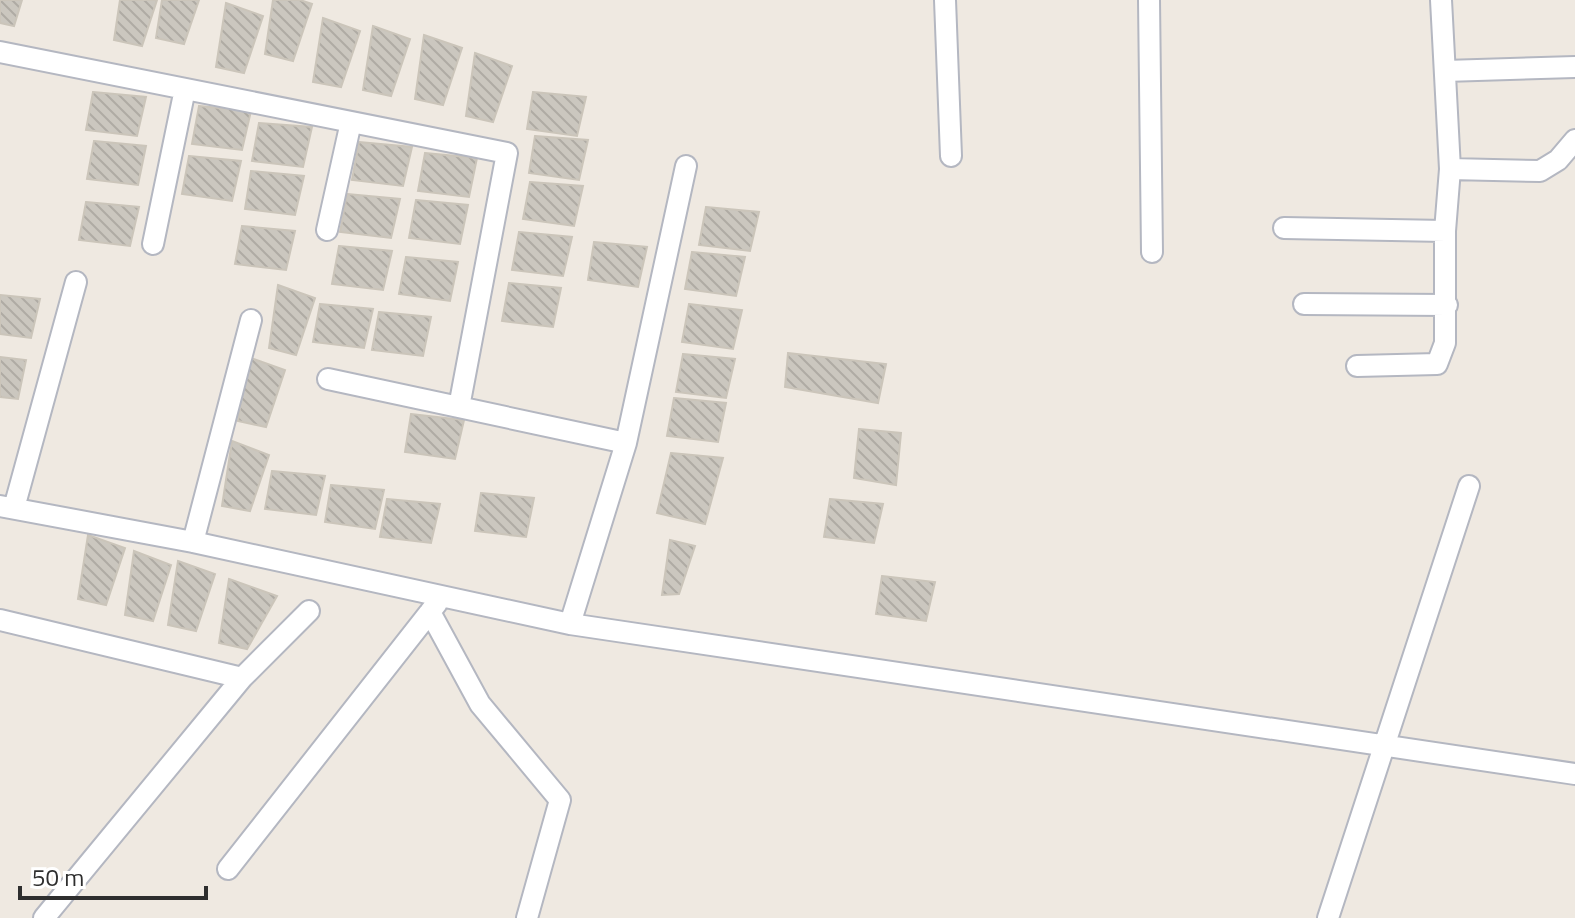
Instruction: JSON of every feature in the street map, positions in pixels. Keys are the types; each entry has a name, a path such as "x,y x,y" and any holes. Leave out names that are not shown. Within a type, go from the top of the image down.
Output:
{"street":[{"path":"945,0 951,156"},
{"path":"1149,0 1152,252"},
{"path":"1357,366 1437,364 1445,343 1445,231 1450,169 1441,0"},
{"path":"0,52 507,153 459,407"},
{"path":"1445,71 1575,67"},
{"path":"153,244 185,89"},
{"path":"327,230 351,122"},
{"path":"1450,169 1540,171 1558,160 1575,140"},
{"path":"570,624 626,443 686,166"},
{"path":"1284,228 1445,231"},
{"path":"76,282 7,507 193,542 436,604 1575,774"},
{"path":"1304,304 1447,305"},
{"path":"193,542 251,320"},
{"path":"328,379 626,443"},
{"path":"1328,918 1469,486"},
{"path":"228,869 436,604"},
{"path":"436,604 480,704 560,800 527,918"},
{"path":"44,918 242,678 309,611"},
{"path":"0,620 242,678"}],"building":[{"path":"0,0 22,0 14,26 0,23"},
{"path":"120,0 157,0 142,46 114,40"},
{"path":"162,0 199,0 184,44 156,38"},
{"path":"273,0 300,0 312,4 293,61 265,54"},
{"path":"226,3 263,16 244,73 216,67"},
{"path":"323,18 360,31 341,87 313,82"},
{"path":"373,26 410,39 391,96 363,90"},
{"path":"424,35 462,48 443,105 415,99"},
{"path":"475,53 512,66 493,122 466,116"},
{"path":"93,92 146,97 137,136 86,130"},
{"path":"533,92 586,97 577,136 527,129"},
{"path":"199,106 251,111 242,150 192,144"},
{"path":"259,123 312,127 303,167 252,161"},
{"path":"535,136 588,140 579,180 529,173"},
{"path":"94,141 146,146 138,185 87,179"},
{"path":"359,142 412,147 403,186 352,180"},
{"path":"425,153 477,158 469,197 418,191"},
{"path":"189,156 241,161 232,201 182,194"},
{"path":"251,171 304,176 295,215 245,209"},
{"path":"530,182 583,186 574,226 523,219"},
{"path":"347,194 400,199 391,238 340,232"},
{"path":"416,200 468,205 460,244 409,238"},
{"path":"86,202 139,207 130,246 79,240"},
{"path":"706,207 759,212 750,251 699,245"},
{"path":"242,226 295,231 286,270 235,264"},
{"path":"519,232 572,237 563,276 512,270"},
{"path":"594,242 647,247 638,287 588,280"},
{"path":"339,246 392,251 383,290 332,284"},
{"path":"692,252 745,257 736,296 685,289"},
{"path":"406,257 458,262 450,301 399,294"},
{"path":"509,283 561,288 553,327 502,321"},
{"path":"278,285 315,298 296,355 269,348"},
{"path":"0,295 40,299 31,338 0,334"},
{"path":"320,304 373,309 364,348 313,342"},
{"path":"689,304 742,310 733,349 682,342"},
{"path":"379,312 431,317 423,356 372,350"},
{"path":"788,353 886,364 878,403 785,387"},
{"path":"683,354 735,359 726,398 676,392"},
{"path":"0,357 26,360 18,399 0,397"},
{"path":"248,357 285,370 266,427 238,421"},
{"path":"674,398 726,403 718,442 667,436"},
{"path":"411,414 464,420 455,459 405,452"},
{"path":"859,429 901,433 896,485 854,478"},
{"path":"232,441 269,455 250,511 222,506"},
{"path":"671,453 723,458 705,524 657,513"},
{"path":"272,471 325,476 316,515 265,509"},
{"path":"331,485 384,490 375,529 325,522"},
{"path":"481,493 534,498 526,537 475,531"},
{"path":"387,499 440,504 431,543 380,537"},
{"path":"830,499 883,504 874,543 824,537"},
{"path":"88,535 125,548 106,605 78,599"},
{"path":"670,540 695,546 679,594 662,595"},
{"path":"134,551 171,565 153,621 125,615"},
{"path":"178,561 215,574 196,631 168,625"},
{"path":"882,576 935,582 926,621 876,614"},
{"path":"229,579 277,596 247,649 219,643"}]}
